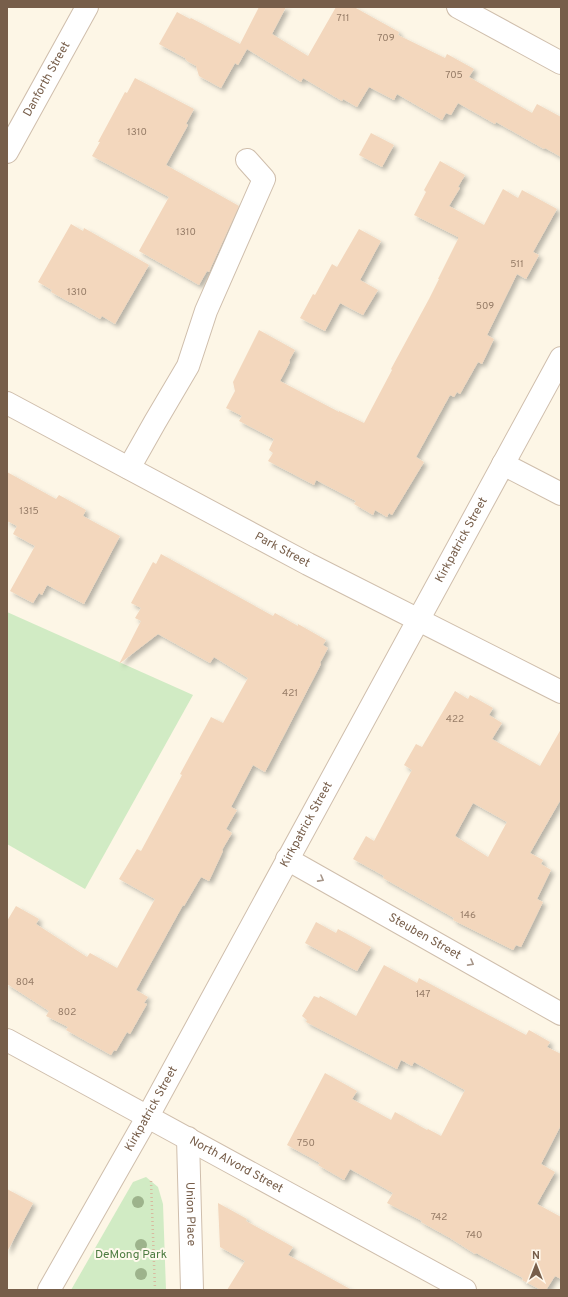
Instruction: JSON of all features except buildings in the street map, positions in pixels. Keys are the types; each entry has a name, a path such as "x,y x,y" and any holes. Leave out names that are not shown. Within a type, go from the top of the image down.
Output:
{"street":[{"name":"Danforth Street","path":"7,152 87,7"},
{"path":"458,7 561,63"},
{"path":"129,468 188,366 206,311 264,179 247,160"},
{"name":"Kirkpatrick Street","path":"49,1290 148,1116 561,358"},
{"name":"Park Street","path":"7,403 301,560 561,692"},
{"path":"503,464 561,494"},
{"name":"Steuben Street","path":"288,859 561,1014"},
{"name":"North Alvord Street","path":"7,1040 466,1290"},
{"name":"Union Place","path":"188,1138 192,1290"}],"path":[{"path":"151,1181 155,1290"}],"green space":[{"path":"7,612 193,695 85,889 7,844"},
{"name":"DeMong Park","path":"146,1177 158,1187 163,1204 166,1290 71,1290 133,1182"}]}
